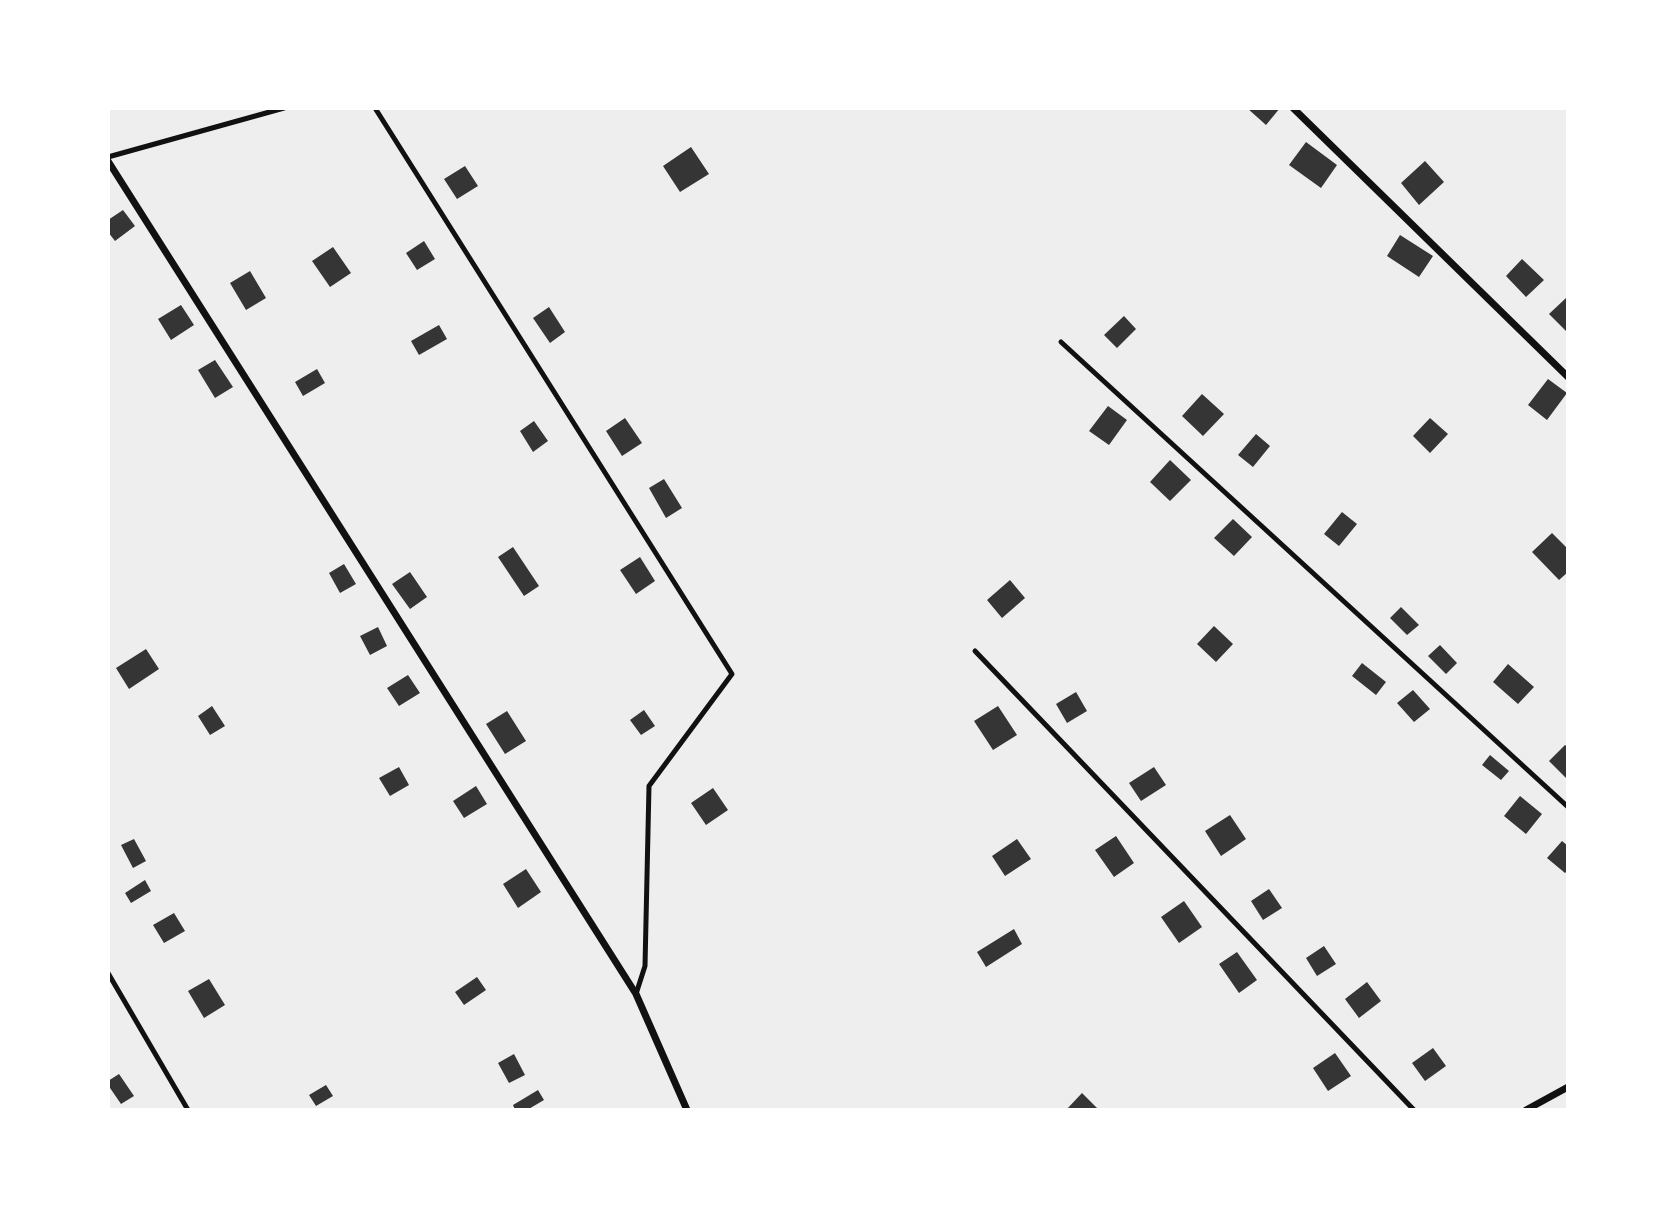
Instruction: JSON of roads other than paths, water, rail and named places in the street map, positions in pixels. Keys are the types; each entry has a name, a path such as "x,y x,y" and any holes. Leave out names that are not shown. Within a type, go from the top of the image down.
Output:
{"street":[{"path":"1293,108 1567,377"},
{"path":"108,159 636,994 687,1110"},
{"path":"1526,1110 1567,1087"}],"lane":[{"path":"108,159 284,108"},
{"path":"375,108 733,674 649,786 645,966 636,994"},
{"path":"1061,342 1567,807"},
{"path":"975,651 1414,1110"},
{"path":"108,973 188,1110"}]}
